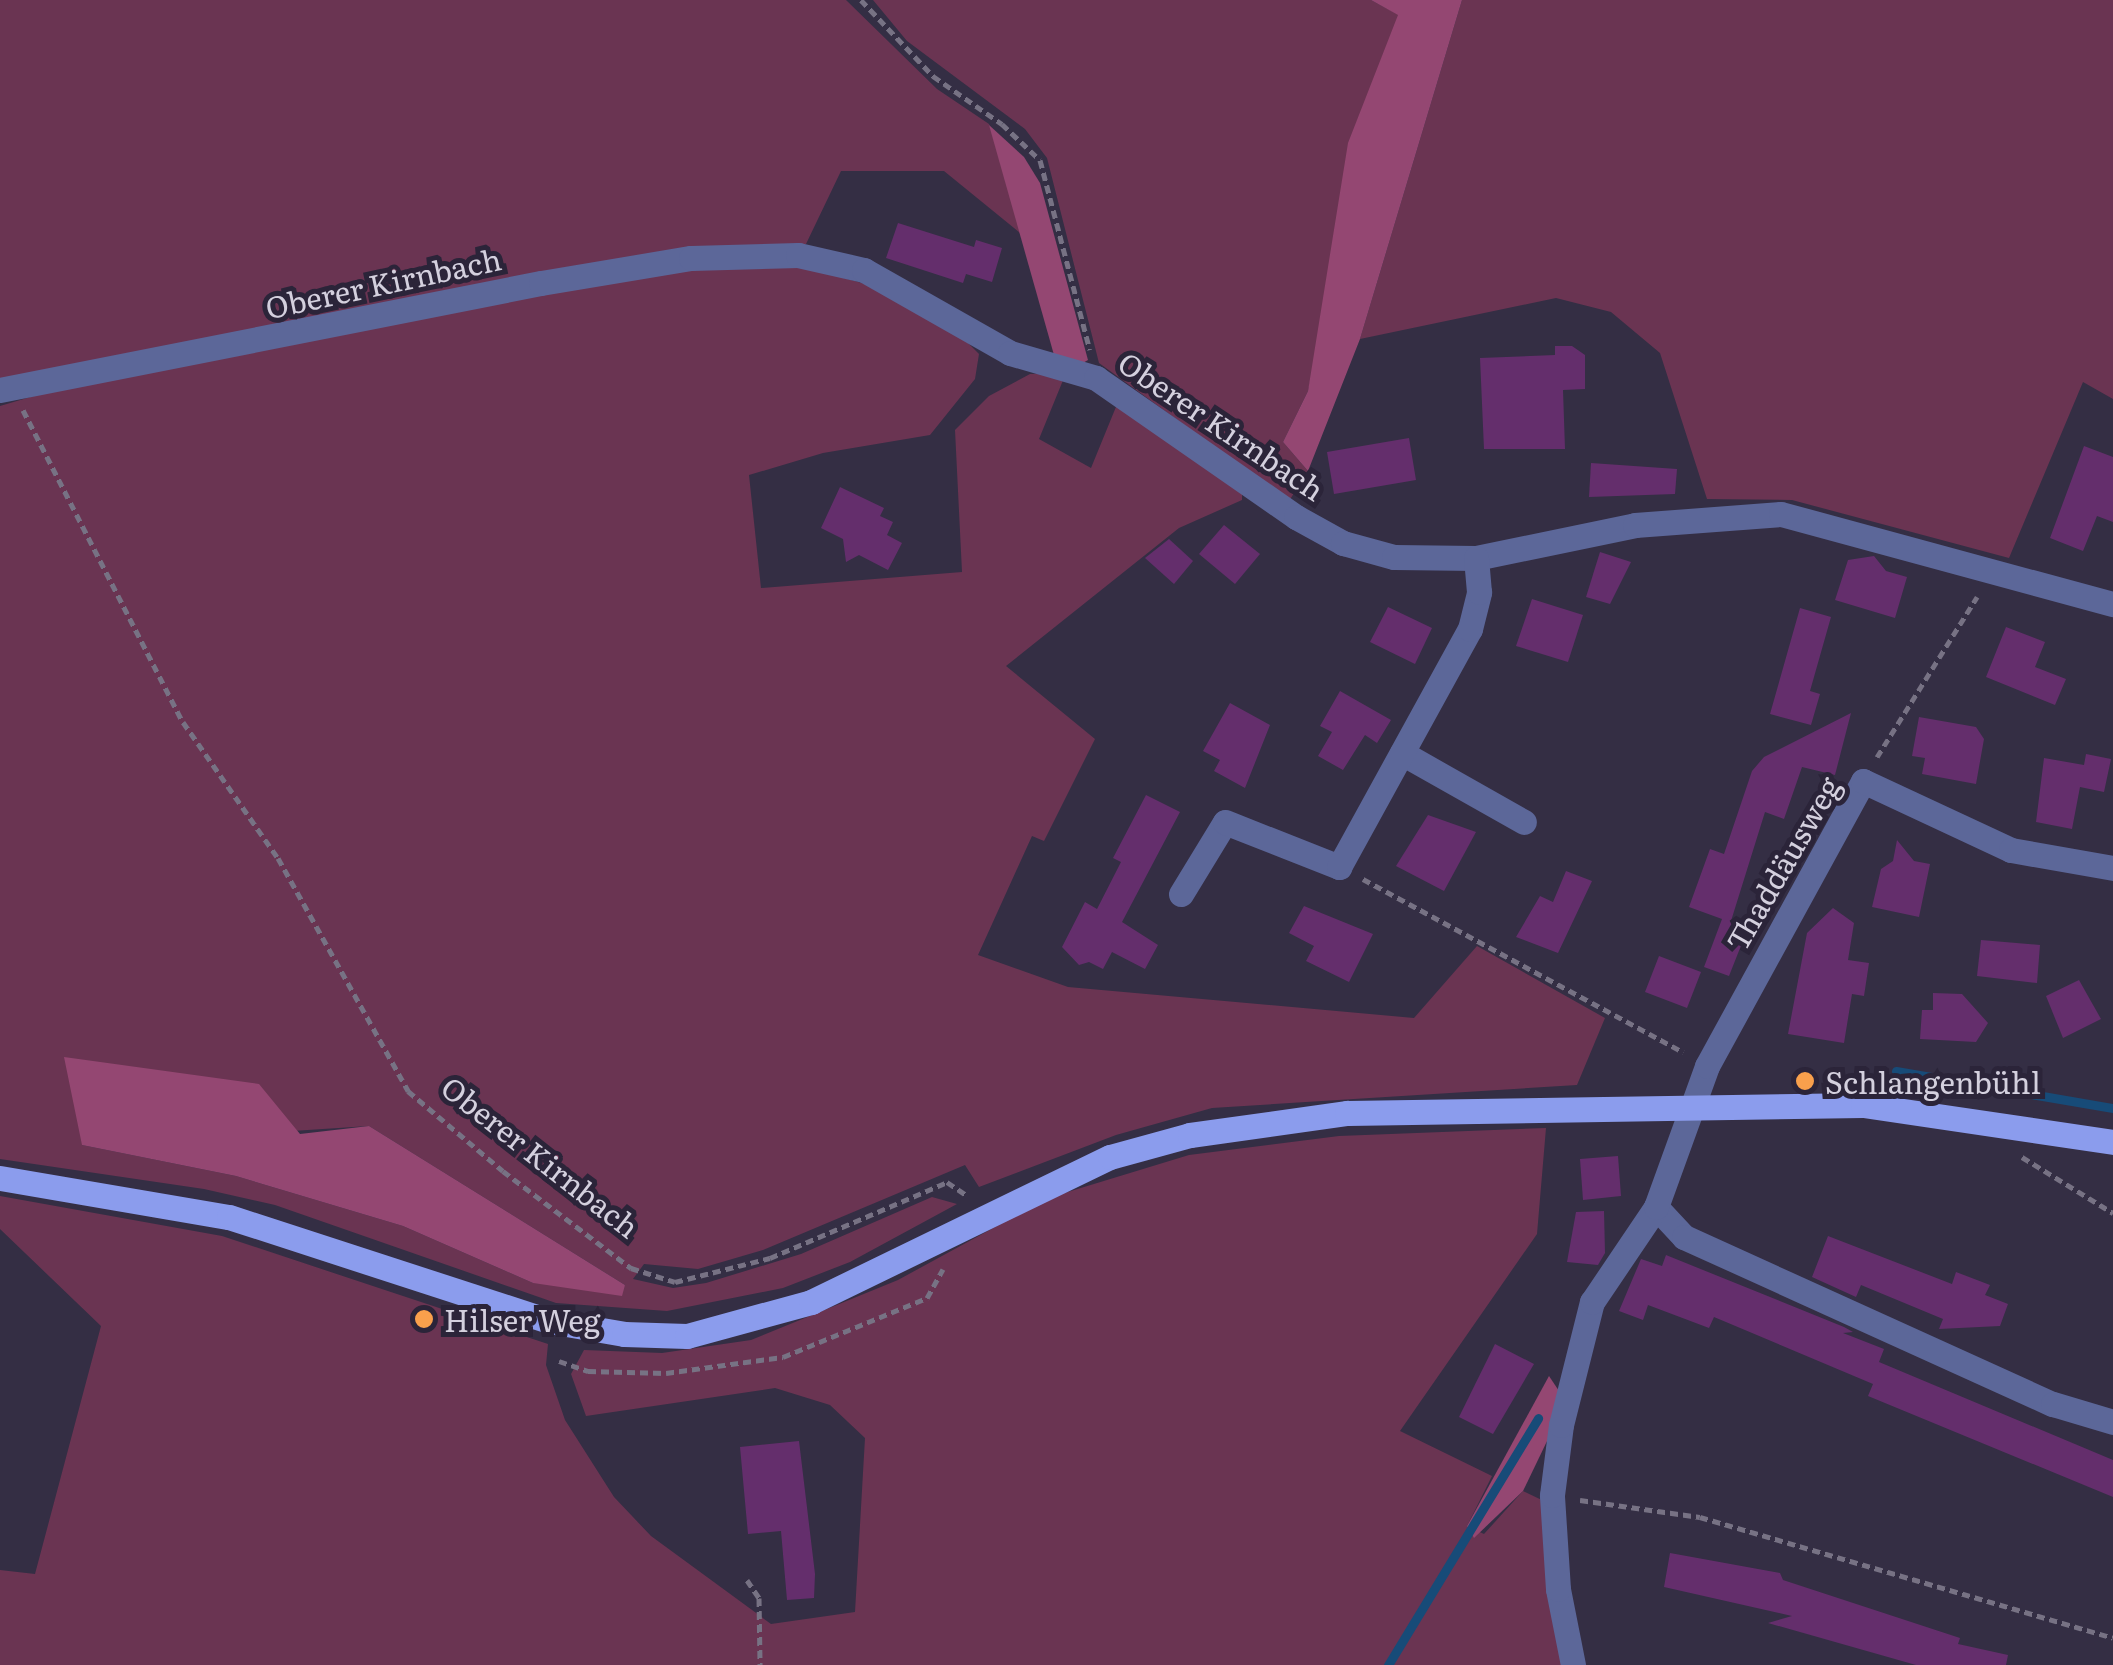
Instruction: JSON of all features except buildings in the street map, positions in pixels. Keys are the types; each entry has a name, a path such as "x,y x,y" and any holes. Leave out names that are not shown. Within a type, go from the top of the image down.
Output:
{"main road":[{"path":"0,1178 229,1217 548,1321 624,1334 686,1336 812,1302 1110,1157 1190,1135 1347,1113 1862,1105 2113,1142"}],"street":[{"name":"Oberer Kirnbach","path":"6,390 540,283 691,258 798,255 864,270 1010,353 1096,378 1344,543 1394,557 1476,558 1635,525 1781,514 2113,604"},
{"path":"1181,894 1225,822 1339,867 1470,629 1479,592 1476,558"},
{"path":"1402,753 1524,822"},
{"name":"Thaddäusweg","path":"1697,1107 1707,1066 1863,781 2014,851 2113,868"},
{"path":"1573,1665 1558,1589 1552,1496 1561,1425 1592,1302 1656,1207 1697,1107"},
{"path":"1656,1207 1684,1236 2052,1404 2113,1422"}],"path":[{"path":"861,0 933,76 1002,124 1040,160 1096,378"},
{"name":"Oberer Kirnbach","path":"6,390 107,563 183,722 278,858 408,1091 631,1268 656,1278 675,1282 770,1258 946,1182 964,1192 983,1220"},
{"path":"1863,781 1995,569"},
{"path":"1339,867 1707,1066"},
{"path":"2018,1156 2113,1213"},
{"path":"1552,1496 1700,1518 2113,1638"},
{"path":"747,1580 759,1598 760,1665"}],"shaded area":[{"path":"0,0 846,0 937,89 989,124 1025,237 944,171 841,171 806,244 0,380"},
{"path":"873,0 1371,0 1399,15 1381,66 1308,391 1283,442 1308,471 1289,501 1099,363 1047,158 1025,129 907,41"},
{"path":"1371,0 1462,0 1360,339 1308,471 1283,442 1308,391 1348,143 1398,15"},
{"path":"1462,0 2113,0 2113,399 2083,382 2009,558 1792,500 1707,499 1660,353 1611,312 1556,298 1360,339"},
{"path":"989,125 1024,157 1040,183 1088,360 1081,364 1054,355"},
{"path":"797,265 869,285 947,322 979,354 975,379 930,435 823,453 749,475 761,588 962,572 955,430 989,396 1030,374 1066,373 1039,439 1091,468 1118,402 1242,489 1242,500 1179,528 1006,666 1095,739 1044,841 1032,836 978,955 1068,987 1414,1018 1477,946 1605,1018 1577,1085 1212,1108 1116,1135 979,1187 965,1165 763,1250 698,1269 644,1264 633,1279 673,1288 706,1283 801,1254 932,1197 957,1204 850,1262 783,1288 667,1311 556,1303 275,1205 204,1189 0,1159 0,406 64,387 681,266","holes":["369,1126 625,1285 533,1283 403,1226 236,1176 82,1145"]},
{"path":"64,1057 259,1084 300,1134 369,1126 625,1285 622,1296 533,1283 403,1226 236,1176 82,1145"},
{"path":"1546,1128 1537,1234 1400,1431 1492,1476 1467,1526 1484,1534 1523,1491 1546,1502 1563,1665 0,1665 0,1570 35,1574 101,1326 0,1229 0,1196 222,1236 548,1344 546,1365 565,1420 614,1497 651,1536 771,1624 855,1612 865,1438 830,1405 775,1388 586,1416 571,1374 584,1350 662,1353 751,1340 898,1280 1048,1198 1189,1155 1339,1136"},
{"path":"1549,1376 1559,1391 1549,1437 1523,1491 1474,1538 1467,1526"}],"waterway":[{"path":"1896,1071 2113,1108"},
{"path":"1388,1665 1538,1418"}],"place":[{"name":"Schlangenbühl","path":"1805,1081"},
{"name":"Hilser Weg","path":"424,1319"}]}
